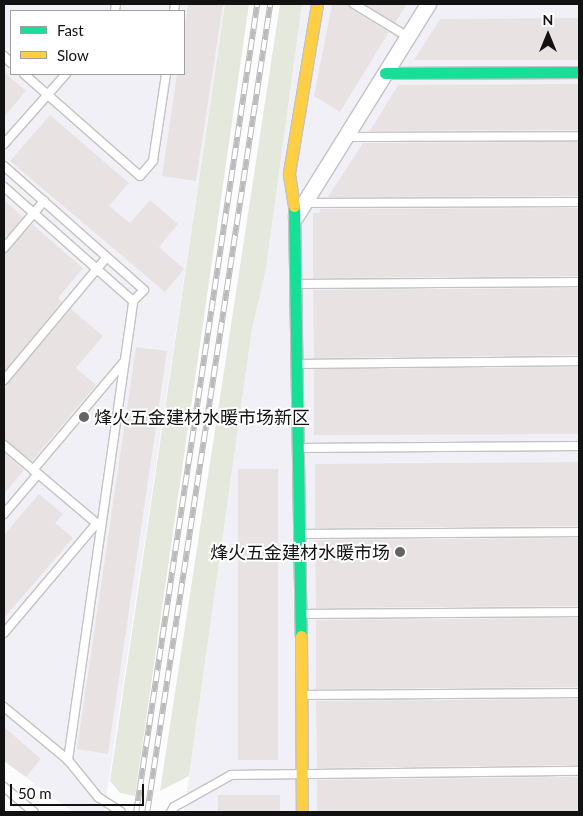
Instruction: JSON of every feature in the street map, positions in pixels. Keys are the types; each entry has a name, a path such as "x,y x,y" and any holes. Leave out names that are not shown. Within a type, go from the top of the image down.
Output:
{"street":[{"path":"302,812 298,364 300,209 289,173 317,4"},
{"path":"300,209 428,4"},
{"path":"385,73 579,72"}],"lane":[{"path":"354,4 408,37"},
{"path":"25,75 140,176 153,161 166,75"},
{"path":"4,144 65,75"},
{"path":"345,137 579,136"},
{"path":"4,166 144,290 133,301 99,525 68,760"},
{"path":"4,187 133,301"},
{"path":"4,248 44,201"},
{"path":"300,209 579,202"},
{"path":"4,380 108,257"},
{"path":"298,284 579,282"},
{"path":"298,364 579,361"},
{"path":"4,514 35,472 124,362"},
{"path":"4,445 99,525"},
{"path":"299,448 579,446"},
{"path":"4,633 99,525"},
{"path":"299,534 579,532"},
{"path":"300,614 579,612"},
{"path":"301,695 579,693"},
{"path":"4,707 68,760 98,797 121,812"},
{"path":"171,812 174,807 231,775 579,771"},
{"path":"4,787 34,812"}],"shaded area":[{"name":"烽火五金建材水暖市场新区","path":"4,4 225,4 104,812 73,812 4,761"},
{"path":"225,4 249,4 135,796 120,793 110,781"},
{"path":"280,4 302,4 266,269 252,329 189,776 160,791"},
{"name":"烽火五金建材水暖市场","path":"302,4 579,4 579,812 184,812 252,329 266,269"}],"building":[{"path":"188,4 223,4 196,181 162,176 177,75 185,75 185,25"},
{"path":"332,4 348,4 351,9 389,32 340,112 314,96"},
{"path":"364,4 407,4 395,23"},
{"path":"579,18 579,60 414,60 440,19"},
{"path":"4,72 26,91 4,117"},
{"path":"579,84 579,130 370,131 398,85"},
{"path":"50,115 129,183 109,206 130,223 150,200 178,224 159,247 184,269 165,292 10,161"},
{"path":"579,142 579,196 328,197 363,143"},
{"path":"4,200 23,217 4,240"},
{"path":"579,208 579,276 313,278 313,213 319,213 321,209"},
{"path":"32,224 83,268 58,298 62,302 4,372 4,254"},
{"path":"579,288 579,355 314,358 313,290"},
{"path":"71,309 103,336 76,368 96,385 32,461 4,440 4,386"},
{"path":"136,347 167,351 108,754 77,749"},
{"path":"579,367 579,434 314,435 314,369"},
{"path":"4,452 24,470 4,494"},
{"path":"579,462 579,526 315,528 315,464"},
{"path":"238,469 278,469 278,760 238,760"},
{"path":"39,494 63,514 55,523 73,538 4,618 4,535"},
{"path":"579,538 579,606 316,608 315,540"},
{"path":"579,618 579,687 316,689 316,620"},
{"path":"579,699 579,765 317,768 316,701"},
{"path":"4,727 41,759 26,777 4,761"},
{"path":"579,777 579,812 317,812 317,780"},
{"path":"218,795 280,795 280,812 218,812"}],"railway":[{"path":"136,812 257,4"},
{"path":"147,812 270,4"}],"traffic: fast":[{"path":"385,73 579,72"},
{"path":"294,206 301,636"}],"traffic: slow":[{"path":"294,206 289,173 317,4"},
{"path":"301,636 302,812"}],"place":[{"name":"烽火五金建材水暖市场新区","path":"84,417"},
{"name":"烽火五金建材水暖市场","path":"400,552"}]}
